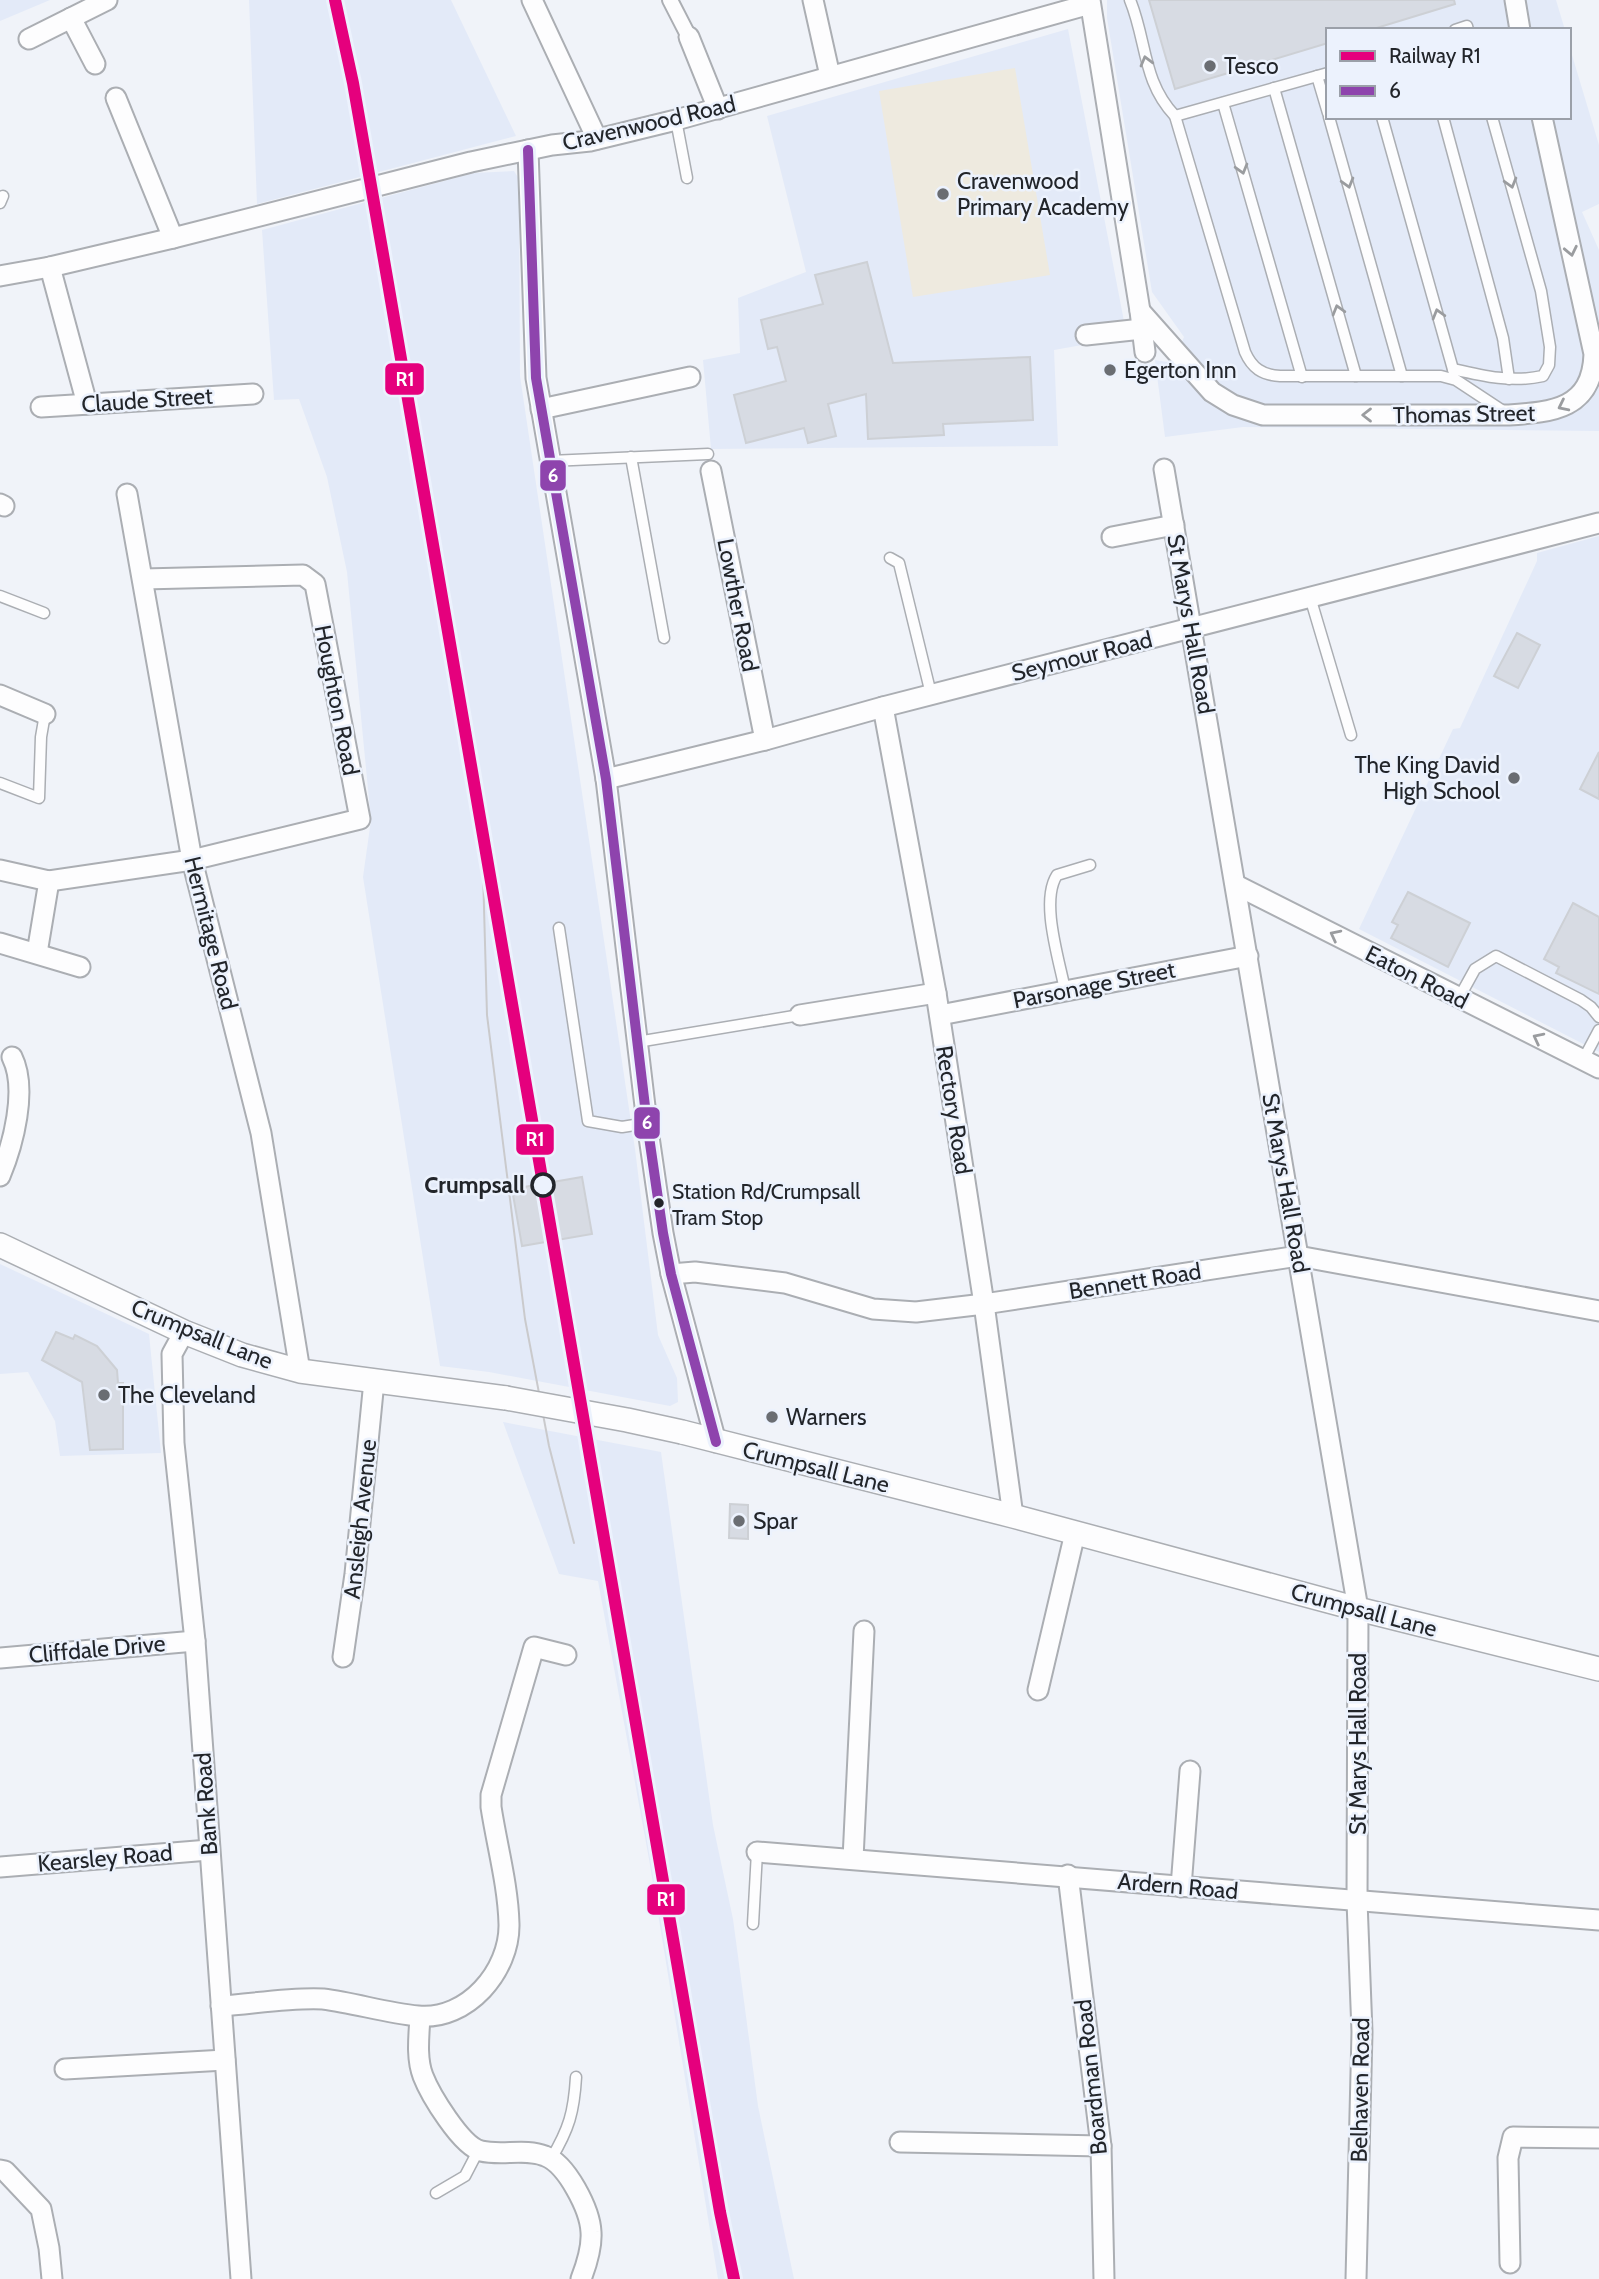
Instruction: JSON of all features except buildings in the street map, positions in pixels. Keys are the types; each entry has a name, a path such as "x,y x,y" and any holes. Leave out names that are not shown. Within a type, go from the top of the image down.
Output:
{"street":[{"path":"29,39 107,0"},
{"path":"533,0 597,139"},
{"path":"670,0 689,37 718,109"},
{"path":"813,0 830,76"},
{"path":"1515,0 1520,28"},
{"path":"1090,2 1145,352"},
{"name":"Cravenwood Road","path":"0,276 173,238 471,162 597,139 676,121 1090,2"},
{"path":"71,18 95,64"},
{"path":"116,98 173,238"},
{"name":"Thomas Street","path":"1141,320 1212,392 1233,405 1263,415 1509,415 1545,413 1566,406 1582,392 1591,374 1594,354 1542,119"},
{"path":"528,150 536,378 606,779 647,1124 671,1273 716,1442"},
{"path":"50,267 87,404"},
{"path":"1086,335 1141,320"},
{"path":"541,409 690,377"},
{"name":"Claude Street","path":"41,407 253,394"},
{"name":"Lowther Road","path":"709,462 765,740"},
{"name":"St Marys Hall Road","path":"1164,469 1358,1609 1357,1901"},
{"name":"Hermitage Road","path":"127,494 192,860 261,1133 300,1371"},
{"name":"Seymour Road","path":"606,779 1599,523"},
{"path":"1112,537 1174,525"},
{"name":"Houghton Road","path":"142,579 303,575 315,584 360,819 192,860"},
{"path":"0,695 45,713"},
{"name":"Rectory Road","path":"883,706 940,1015 1013,1516"},
{"path":"0,870 49,881 192,860"},
{"path":"37,953 49,881"},
{"name":"Eaton Road","path":"1236,885 1591,1064"},
{"path":"0,943 80,967"},
{"name":"Parsonage Street","path":"940,1015 1248,956"},
{"path":"800,1015 936,993"},
{"path":"0,1176 13,1138 17,1110 19,1077 12,1057"},
{"name":"Crumpsall Lane","path":"0,1245 184,1332 242,1355 300,1371 506,1398 681,1432 1013,1516 1358,1609 1599,1669"},
{"name":"Bennett Road","path":"671,1273 695,1272 785,1283 873,1309 916,1312 1298,1256 1599,1311"},
{"name":"Bank Road","path":"184,1332 172,1354 174,1443 195,1641 241,2279"},
{"name":"Ansleigh Avenue","path":"343,1657 355,1574 374,1381"},
{"path":"1038,1690 1075,1533"},
{"path":"853,1859 864,1631"},
{"name":"Cliffdale Drive","path":"0,1658 195,1641"},
{"path":"221,2006 319,1999 420,2017 441,2015 473,1999 491,1981 504,1959 509,1926 491,1795 534,1647 566,1655"},
{"path":"1181,1886 1190,1770"},
{"name":"Kearsley Road","path":"0,1867 209,1850"},
{"name":"Ardern Road","path":"757,1852 1068,1875 1599,1920"},
{"name":"Boardman Road","path":"1068,1875 1101,2146 1104,2279"},
{"name":"Belhaven Road","path":"1356,2279 1362,2032 1357,1901"},
{"path":"420,2017 419,2056 423,2075 462,2140 478,2151 529,2152 547,2156 564,2172 583,2201 592,2232 581,2279"},
{"path":"65,2069 225,2060"},
{"path":"1510,2263 1508,2158 1513,2137 1599,2138"},
{"path":"900,2142 1101,2146"},
{"path":"0,2170 5,2171 41,2208 52,2279"}],"lane":[{"path":"1130,0 1151,80 1163,103 1175,116 1249,361 1255,368 1271,376 1455,374 1509,379 1543,376 1549,365 1550,347 1541,291 1493,119"},
{"path":"1175,116 1323,75 1326,99"},
{"path":"1274,88 1356,376"},
{"path":"1223,103 1302,377"},
{"path":"1329,119 1402,376"},
{"path":"1383,119 1455,374 1509,415"},
{"path":"1444,119 1503,338 1509,379"},
{"path":"676,121 687,178"},
{"path":"631,457 663,638"},
{"path":"550,461 631,457 709,462"},
{"path":"890,558 899,562 931,694"},
{"path":"0,596 44,613"},
{"path":"1310,597 1351,735"},
{"path":"0,783 39,798 41,737 45,713"},
{"path":"1065,990 1050,909 1051,883 1057,874 1090,865"},
{"path":"559,928 588,1121 622,1127 647,1124"},
{"path":"1459,998 1475,969 1496,956 1581,1000 1599,1017"},
{"path":"637,1042 800,1015"},
{"path":"1591,1064 1599,1030"},
{"path":"753,1924 757,1852"},
{"path":"551,2159 564,2138 574,2107 576,2077"},
{"path":"436,2193 465,2176 478,2151"}],"shaded area":[{"path":"0,0 50,0 0,21"},
{"path":"249,0 451,0 516,136 257,204"},
{"path":"1107,0 1556,0 1564,28 1326,28 1326,119 1571,119 1571,52 1599,145 1599,204 1582,212 1599,250 1599,431 1243,427 1165,437 1155,360 1173,363 1184,337 1152,292 1107,18"},
{"name":"Cravenwood Primary Academy","path":"1068,29 1127,337 1054,350 1058,446 711,449 703,360 740,353 738,298 806,272 767,116"},
{"path":"1015,68 1050,275 913,297 879,91"},
{"path":"514,171 519,179 520,376 635,1149 658,1335 677,1378 678,1402 670,1406 489,1372 440,1366 363,877 371,820 347,572 327,477 299,399 274,400 262,230 474,173"},
{"name":"The King David High School","path":"1599,536 1599,1052 1359,929 1453,729 1460,728 1537,561 1537,553"},
{"path":"0,1264 149,1334 161,1453 60,1456 55,1421 28,1372 0,1374"},
{"path":"503,1422 661,1452 713,1825 733,1919 758,2106 794,2279 718,2279 649,1859 598,1581 559,1574"}],"tram line":[{"path":"482,836 487,1015 525,1319 549,1446 574,1543"}],"rail line":[{"name":"R1","path":"335,0 353,83 384,260 720,2212 734,2279"}],"transit line":[{"name":"6","path":"528,150 536,378 606,779 647,1123 663,1233 671,1274 716,1442"}],"place":[{"name":"Tesco","path":"1210,66"},
{"name":"Cravenwood Primary Academy","path":"943,194"},
{"name":"Egerton Inn","path":"1110,370"},
{"name":"The King David High School","path":"1514,778"},
{"name":"Crumpsall","path":"543,1185"},
{"name":"Station Rd/Crumpsall Tram Stop","path":"659,1203"},
{"name":"The Cleveland","path":"104,1395"},
{"name":"Warners","path":"772,1417"},
{"name":"Spar","path":"739,1521"}]}
